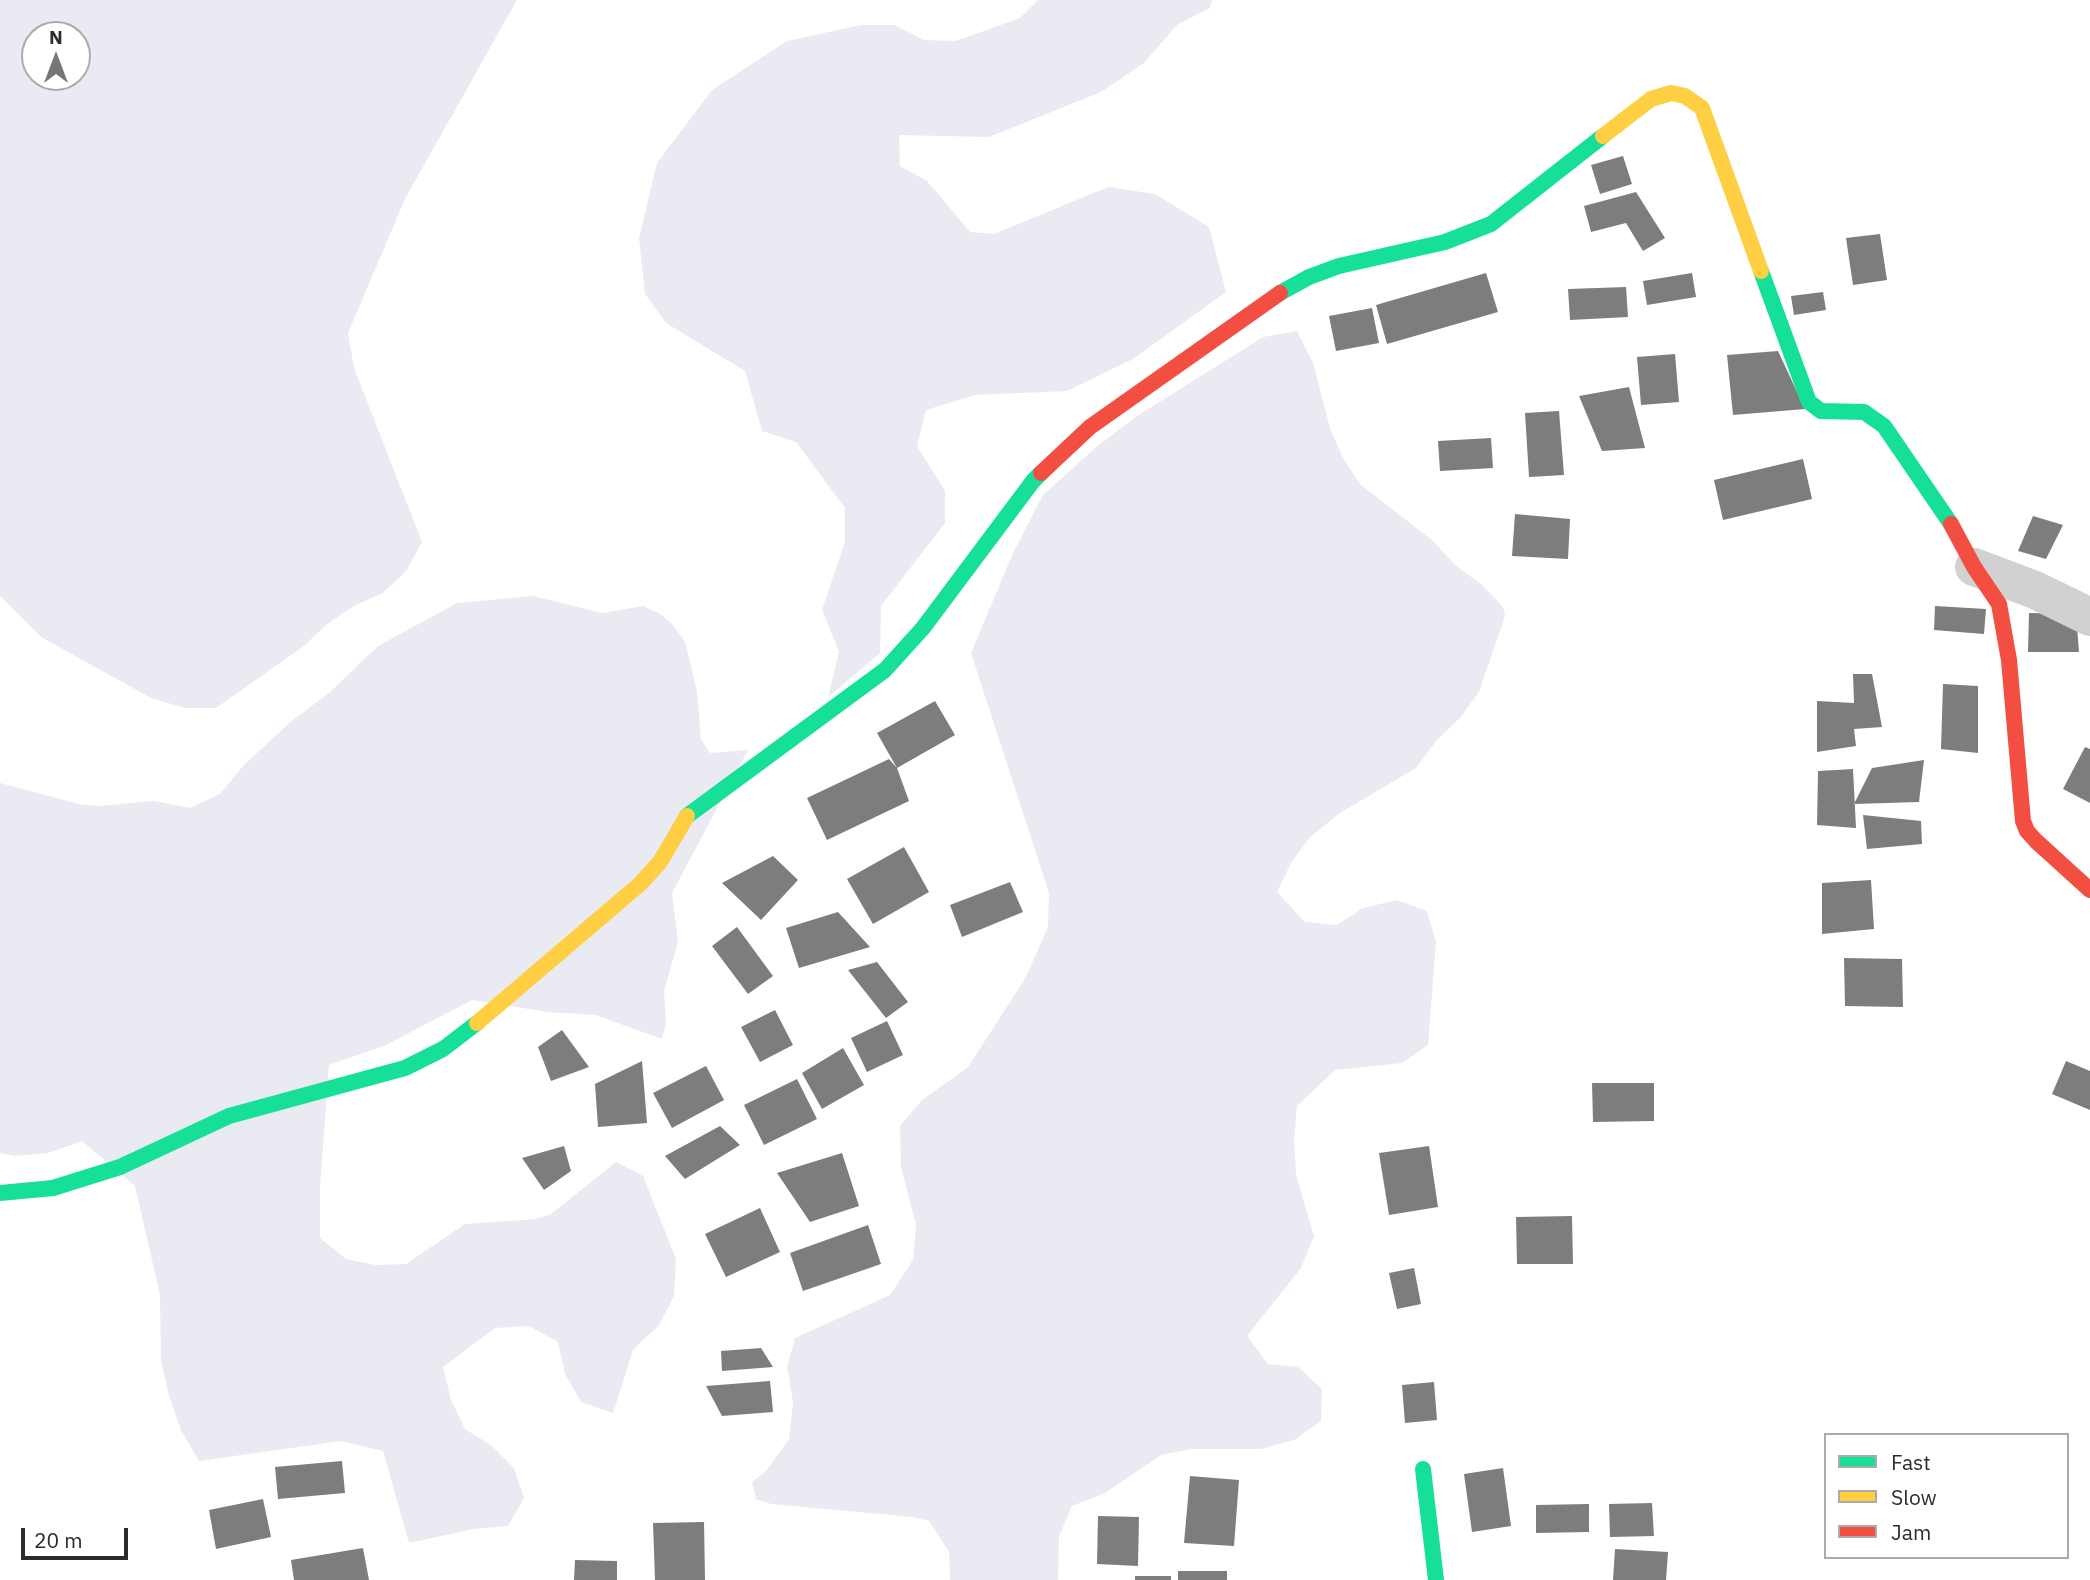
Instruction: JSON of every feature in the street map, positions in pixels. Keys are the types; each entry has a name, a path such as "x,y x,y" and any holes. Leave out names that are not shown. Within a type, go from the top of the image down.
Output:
{"street":[{"path":"0,1193 53,1188 120,1167 229,1116 405,1068 443,1049 475,1025 640,884 660,862 690,813 885,670 923,628 1033,481 1090,427 1282,291 1309,277 1339,266 1445,242 1491,223 1651,99 1671,93 1685,96 1702,108 1809,402 1821,411 1864,412 1884,426 1951,524 1998,604 2009,660 2020,804 2027,831 2090,890"},
{"path":"1974,567 2035,590 2090,617"},
{"path":"1423,1469 1436,1580"}],"shaded area":[{"path":"0,0 517,0 405,199 348,333 354,368 422,542 406,571 383,593 354,606 327,624 304,646 216,708 185,708 151,698 41,637 0,596"},
{"path":"1038,0 1212,0 1210,8 1177,25 1144,63 1101,92 989,137 899,135 900,166 927,181 970,232 994,234 1108,187 1155,194 1209,227 1226,292 1133,359 1067,391 975,395 926,410 917,446 945,491 945,523 881,606 880,653 828,697 839,652 822,610 845,542 845,508 796,442 762,431 745,371 666,323 645,294 639,238 657,163 712,90 787,41 861,25 895,25 924,40 956,41 1020,18"},
{"path":"1297,331 1313,363 1330,428 1343,458 1360,484 1433,541 1456,566 1481,584 1503,607 1505,616 1479,692 1460,718 1436,741 1416,768 1340,813 1310,837 1291,863 1277,892 1305,922 1337,925 1363,908 1397,900 1427,911 1436,942 1428,1045 1402,1063 1335,1070 1297,1106 1294,1139 1296,1175 1314,1236 1301,1268 1247,1336 1268,1364 1298,1367 1322,1389 1321,1421 1294,1440 1261,1449 1192,1449 1161,1455 1105,1493 1072,1506 1059,1536 1058,1580 950,1580 949,1552 929,1521 913,1517 771,1504 756,1499 752,1482 766,1471 789,1439 793,1402 787,1367 795,1338 890,1295 913,1260 916,1225 901,1167 900,1126 922,1100 968,1067 1026,977 1048,927 1049,893 971,653 1013,553 1043,495 1094,449 1134,418 1263,337"},
{"path":"533,596 602,613 643,606 659,613 672,624 685,642 697,691 701,739 710,753 748,750 672,893 678,942 664,991 666,1024 662,1039 596,1015 548,1012 472,1000 386,1045 329,1065 320,1187 320,1238 346,1259 376,1265 406,1264 465,1224 536,1219 551,1214 616,1162 643,1176 676,1259 674,1296 659,1325 633,1350 613,1413 581,1402 565,1374 558,1342 529,1326 495,1328 443,1367 451,1400 465,1429 492,1446 514,1468 524,1498 508,1526 474,1529 409,1543 383,1451 341,1441 199,1461 181,1430 169,1396 161,1361 160,1295 135,1186 82,1141 48,1153 15,1156 0,1153 0,783 79,804 98,806 154,801 190,808 220,794 243,766 288,724 330,692 378,646 457,603"}],"building":[{"path":"1623,156 1632,184 1600,194 1591,165"},
{"path":"1636,192 1665,238 1643,251 1626,223 1591,232 1584,206"},
{"path":"1880,234 1887,280 1853,285 1846,238"},
{"path":"1486,273 1498,312 1387,344 1376,305"},
{"path":"1692,273 1696,297 1647,305 1643,281"},
{"path":"1626,287 1628,317 1570,320 1568,289"},
{"path":"1823,292 1826,310 1794,315 1791,296"},
{"path":"1372,308 1379,343 1336,351 1329,316"},
{"path":"1778,351 1805,409 1733,415 1727,355"},
{"path":"1675,354 1679,402 1641,405 1637,357"},
{"path":"1629,387 1645,448 1602,451 1579,396"},
{"path":"1559,411 1564,475 1529,477 1525,413"},
{"path":"1491,438 1493,468 1440,471 1438,441"},
{"path":"1803,459 1812,499 1723,520 1714,480"},
{"path":"1515,514 1570,519 1568,559 1512,556"},
{"path":"2033,516 2063,525 2046,559 2018,551"},
{"path":"1935,606 1986,609 1984,634 1934,630"},
{"path":"2029,613 2076,614 2079,652 2028,652"},
{"path":"1853,674 1872,674 1882,727 1854,729 1856,746 1817,752 1817,701 1854,703"},
{"path":"1943,684 1978,686 1978,753 1941,749"},
{"path":"935,701 955,735 897,768 877,733"},
{"path":"2085,747 2090,749 2090,803 2063,789"},
{"path":"889,759 897,768 909,801 827,840 807,798"},
{"path":"1924,760 1919,802 1854,804 1872,768"},
{"path":"1853,769 1856,828 1817,825 1818,771"},
{"path":"1863,815 1921,821 1922,844 1867,849"},
{"path":"904,847 929,892 873,924 847,879"},
{"path":"773,856 798,880 761,920 722,883"},
{"path":"1871,880 1874,929 1822,934 1822,883"},
{"path":"1010,882 1023,912 962,937 950,905"},
{"path":"838,912 870,947 799,968 786,928"},
{"path":"737,927 773,976 748,994 712,946"},
{"path":"1844,958 1902,959 1903,1007 1845,1006"},
{"path":"877,962 908,1002 886,1018 848,970"},
{"path":"775,1010 793,1045 760,1062 741,1027"},
{"path":"887,1021 903,1055 867,1072 851,1038"},
{"path":"562,1030 589,1067 551,1081 538,1047"},
{"path":"843,1048 864,1085 822,1109 802,1073"},
{"path":"642,1061 647,1123 598,1127 595,1084"},
{"path":"2066,1061 2090,1071 2090,1110 2052,1094"},
{"path":"706,1066 724,1100 672,1128 653,1093"},
{"path":"797,1079 817,1119 764,1145 744,1105"},
{"path":"1592,1083 1654,1083 1654,1121 1593,1122"},
{"path":"720,1126 740,1145 685,1179 665,1156"},
{"path":"564,1146 571,1171 544,1190 522,1158"},
{"path":"1429,1146 1438,1207 1389,1215 1379,1153"},
{"path":"842,1153 859,1206 810,1222 777,1173"},
{"path":"760,1208 780,1252 726,1277 705,1234"},
{"path":"1572,1216 1573,1264 1517,1264 1516,1217"},
{"path":"868,1225 881,1264 803,1291 790,1253"},
{"path":"1414,1268 1421,1304 1397,1309 1389,1273"},
{"path":"761,1348 773,1367 722,1371 721,1351"},
{"path":"770,1381 773,1412 722,1416 706,1386"},
{"path":"1434,1382 1437,1420 1405,1423 1402,1385"},
{"path":"342,1461 345,1493 278,1499 275,1467"},
{"path":"1503,1468 1511,1526 1472,1532 1464,1474"},
{"path":"1190,1476 1239,1480 1234,1546 1184,1543"},
{"path":"263,1499 271,1537 216,1549 209,1510"},
{"path":"1652,1503 1654,1536 1610,1537 1609,1504"},
{"path":"1589,1504 1589,1532 1536,1533 1536,1505"},
{"path":"1098,1516 1139,1517 1138,1566 1097,1564"},
{"path":"704,1522 705,1580 655,1580 653,1523"},
{"path":"363,1548 369,1580 294,1580 291,1560"},
{"path":"1615,1549 1668,1552 1666,1580 1613,1580"},
{"path":"575,1560 617,1561 617,1580 574,1580"},
{"path":"1178,1571 1227,1571 1227,1580 1178,1580"},
{"path":"1135,1576 1171,1576 1171,1580 1135,1580"}],"traffic: fast":[{"path":"1280,293 1309,277 1339,266 1445,242 1491,224 1603,136"},
{"path":"1761,271 1809,402 1821,411 1864,412 1884,426 1951,524"},
{"path":"687,816 885,670 923,628 1041,473"},
{"path":"0,1193 53,1188 120,1167 229,1116 405,1068 443,1049 477,1023"},
{"path":"1423,1469 1436,1580"}],"traffic: slow":[{"path":"1603,136 1651,99 1671,93 1685,96 1702,108 1761,271"},
{"path":"477,1023 640,884 660,862 687,816"}],"traffic: jam":[{"path":"1041,473 1090,427 1280,293"},
{"path":"1951,524 1974,567 1999,604 2009,660 2023,821 2036,841 2090,890"}]}
